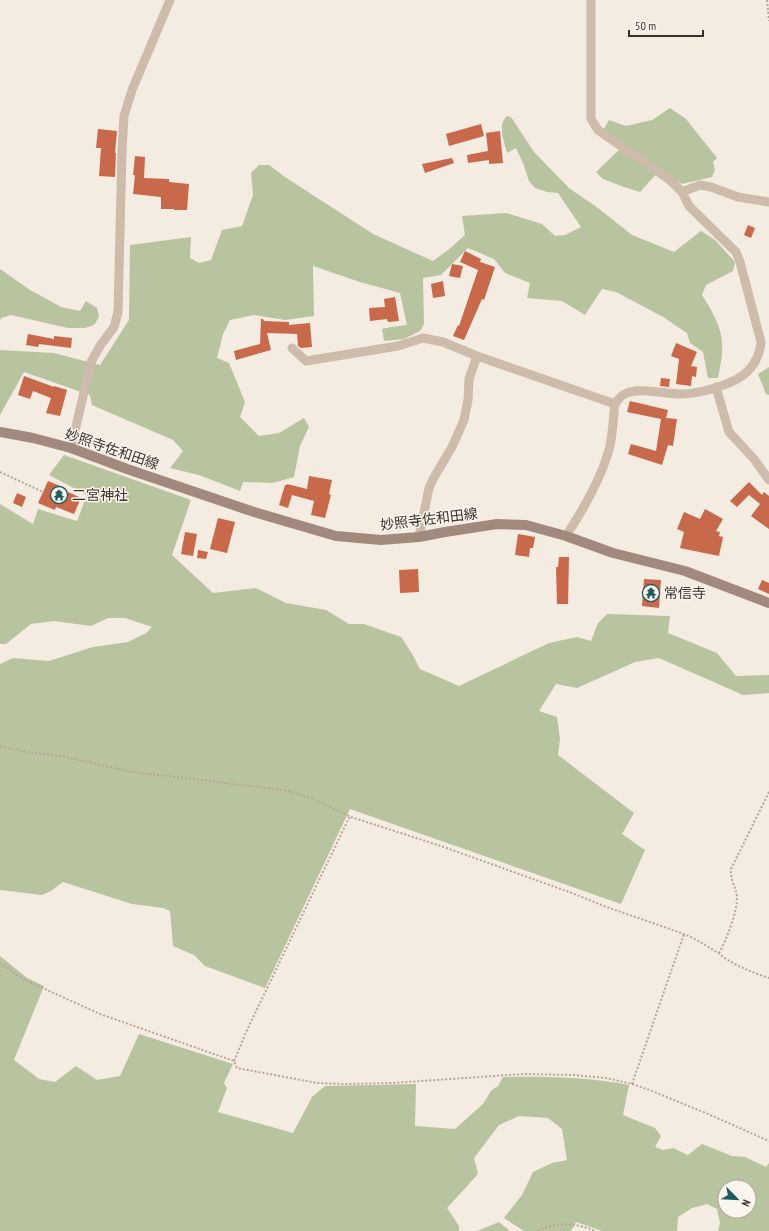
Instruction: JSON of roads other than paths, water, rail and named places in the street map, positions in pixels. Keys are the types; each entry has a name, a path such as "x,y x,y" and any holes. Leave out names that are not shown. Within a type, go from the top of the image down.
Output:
{"main road":[{"name":"妙照寺佐和田線","path":"0,432 33,438 71,448 127,469 254,512 336,536 381,540 419,537 497,524 526,525 566,536 613,553 685,571 769,603"}],"street":[{"path":"71,448 91,362 100,346 114,327 118,312 124,116 132,90 170,0"},
{"path":"566,536 605,465 610,445 615,404 623,395 634,390 680,394 716,387 736,379 748,372 760,352 761,342 736,252 689,206 682,192 670,180 598,130 591,119 591,0"},
{"path":"682,192 700,185 711,186 738,197 769,202"},
{"path":"292,348 306,361 398,346 423,338 443,342 477,356 615,404"},
{"path":"419,537 429,488 452,447 464,420 468,400 469,378 477,356"},
{"path":"716,387 729,432 754,459 769,480"}],"place":[{"name":"二宮神社","path":"59,495"},
{"name":"常信寺","path":"651,593"}]}
